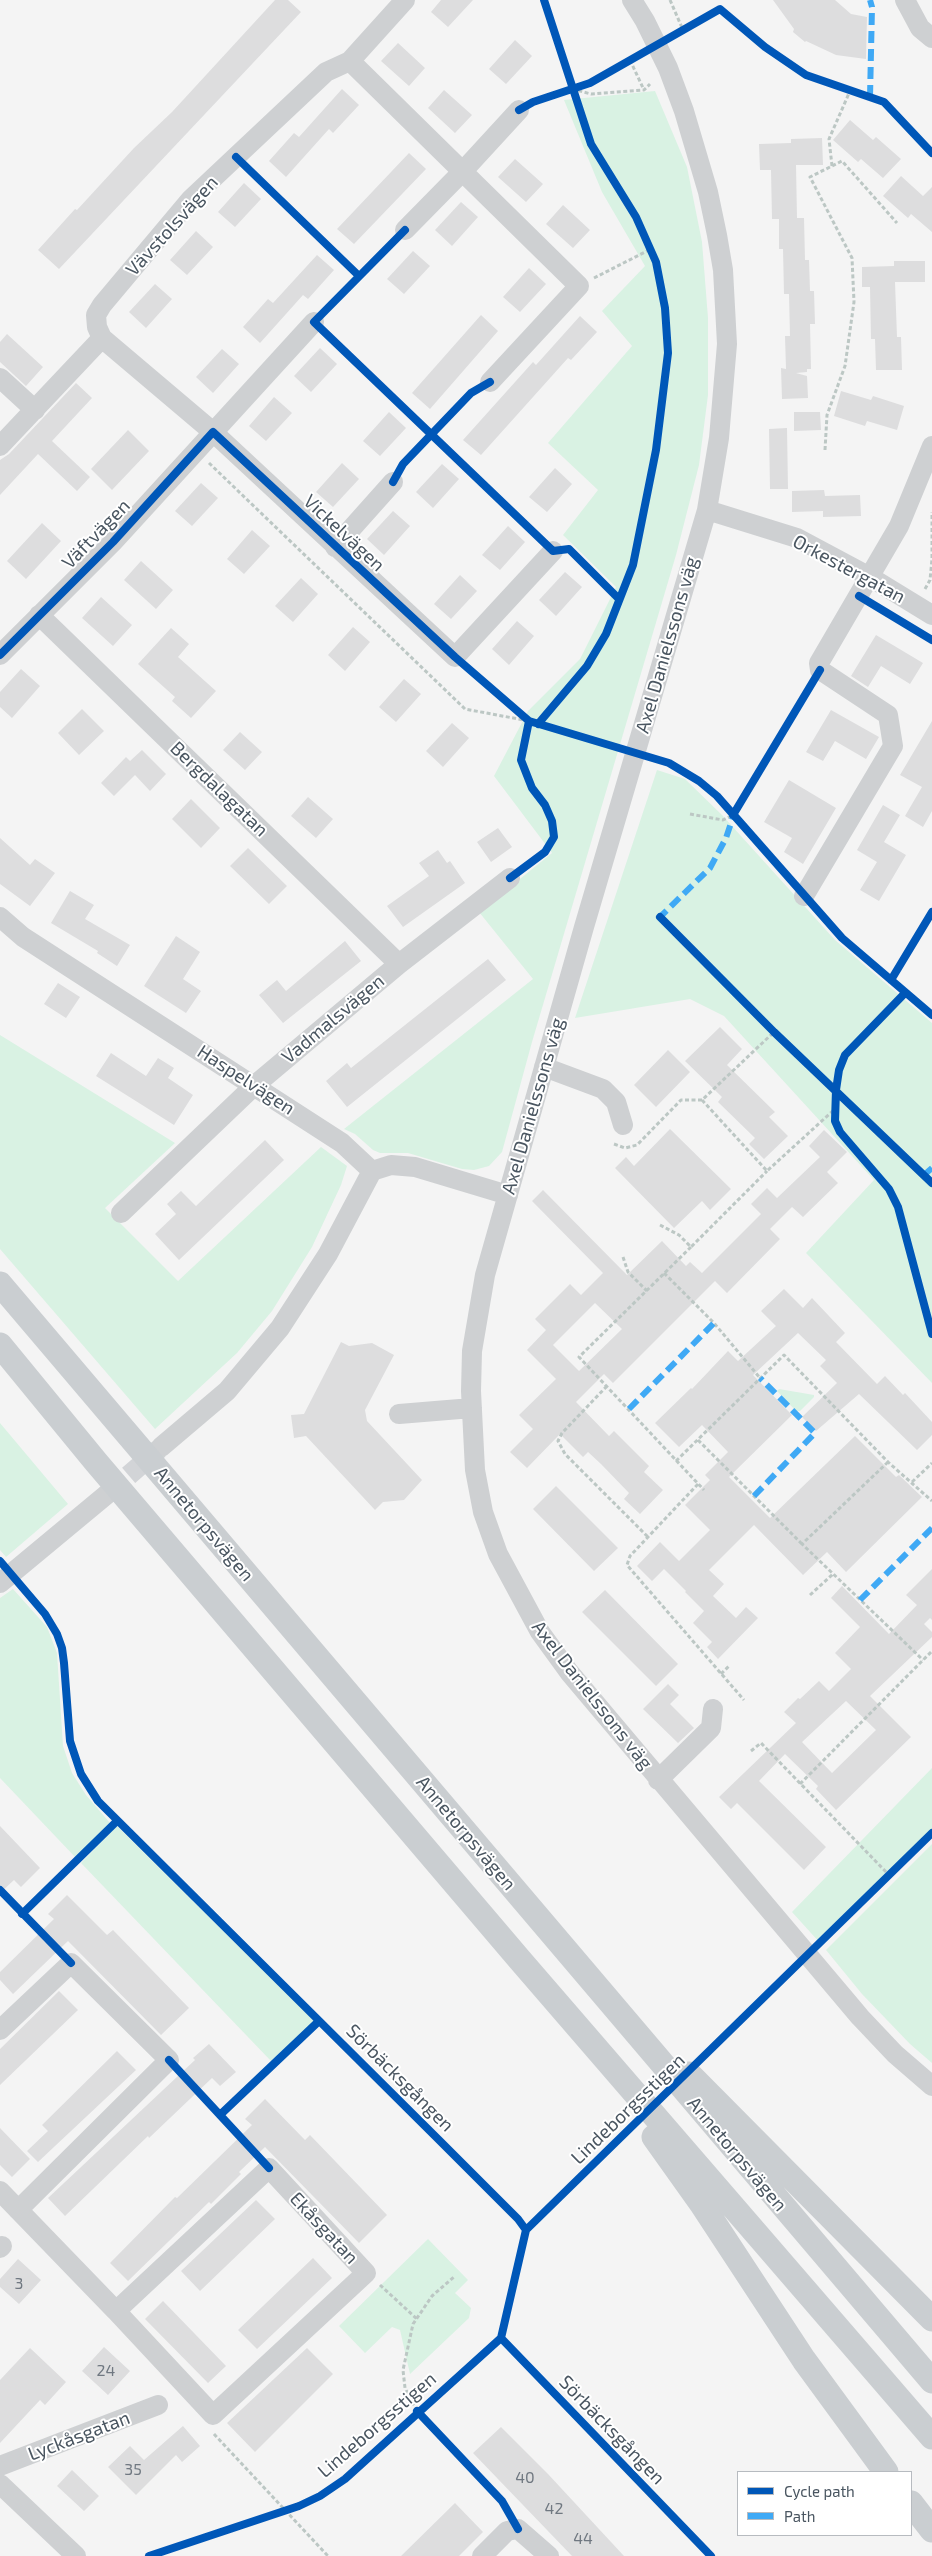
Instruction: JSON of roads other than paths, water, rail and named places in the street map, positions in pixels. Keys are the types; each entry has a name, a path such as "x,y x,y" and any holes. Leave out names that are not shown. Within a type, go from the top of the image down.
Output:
{"main road":[{"name":"Annetorpsvägen","path":"0,1284 932,2381"},
{"name":"Annetorpsvägen","path":"0,1345 96,1462 520,1960 932,2437"},
{"path":"482,1852 733,2119 932,2319"},
{"path":"520,1960 701,2203 804,2360 885,2471"},
{"path":"912,2505 932,2530"}],"street":[{"name":"Vävstolsvägen","path":"102,338 97,327 96,315 102,305 191,199 326,72 350,61 406,0"},
{"name":"Axel Danielssons väg","path":"632,0 646,22 668,68 708,192 723,270 727,344 719,438 707,510 544,1067 486,1275 472,1351 472,1408 476,1470 483,1512 498,1554 517,1594 540,1632 569,1672 658,1780 860,2017 895,2054 932,2086"},
{"path":"905,0 920,28 932,38"},
{"path":"350,61 579,286 490,382"},
{"path":"405,230 463,172 519,110"},
{"name":"Väftvägen","path":"0,655 113,542 314,322"},
{"path":"0,446 102,338"},
{"name":"Vickelvägen","path":"102,338 213,432 455,657 554,551"},
{"path":"0,378 35,410"},
{"path":"804,896 893,746 888,715 820,670 819,664 900,526 932,446"},
{"path":"335,547 392,482"},
{"name":"Orkestergatan","path":"707,510 797,538 870,577 932,615"},
{"name":"Bergdalagatan","path":"39,615 399,964"},
{"name":"Vadmalsvägen","path":"121,1213 255,1085 399,964 510,878"},
{"name":"Haspelvägen","path":"0,917 23,937 255,1085 342,1143 372,1171"},
{"path":"544,1067 603,1089 616,1102 623,1125"},
{"path":"161,1447 228,1391 280,1328 328,1254 372,1171 391,1165 415,1167 508,1194"},
{"path":"400,1414 472,1408"},
{"path":"0,1583 106,1495"},
{"path":"658,1780 711,1728 712,1709"},
{"path":"0,2030 71,1963 169,2060 18,2210"},
{"name":"Ekåsgatan","path":"269,2168 366,2274 213,2415 116,2311 269,2168"},
{"path":"0,2191 116,2311"},
{"name":"Lyckåsgatan","path":"0,2466 158,2405"},
{"path":"0,2484 76,2556"},
{"path":"482,2556 507,2531 518,2529 530,2537 549,2556"}],"tunnel":[{"path":"106,1495 159,1449"}]}
